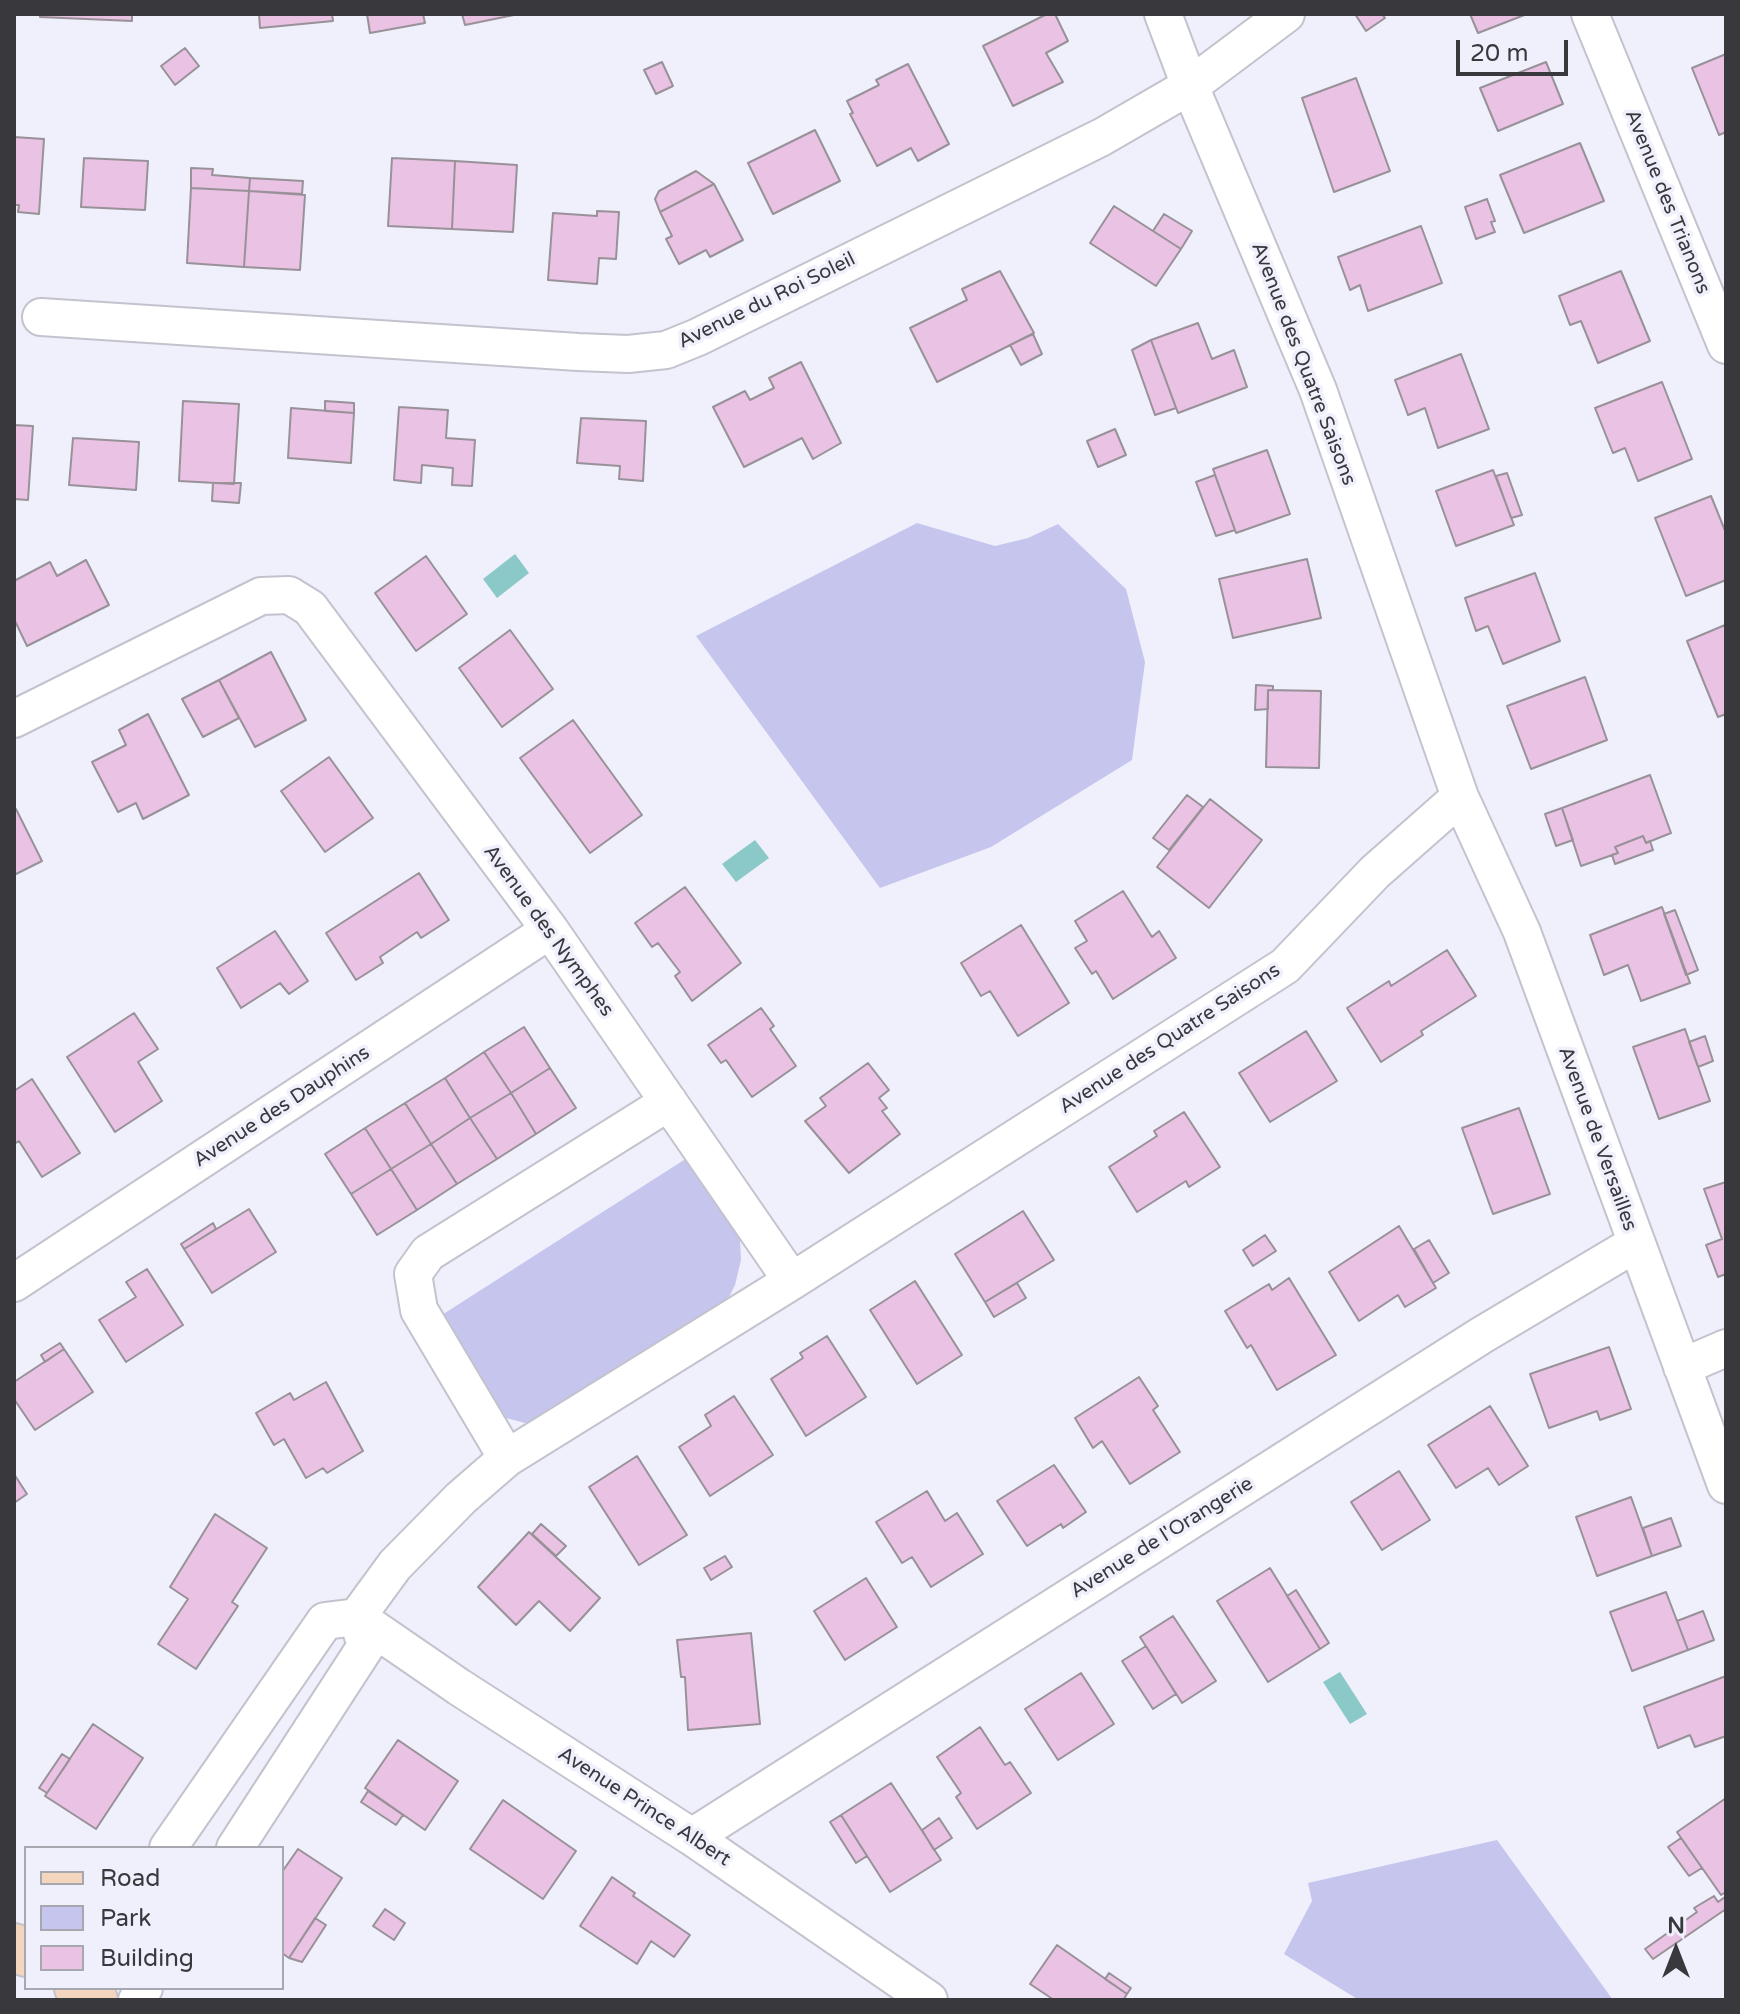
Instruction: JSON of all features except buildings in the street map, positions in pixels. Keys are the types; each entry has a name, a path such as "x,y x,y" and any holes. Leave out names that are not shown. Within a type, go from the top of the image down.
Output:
{"street":[{"name":"Avenue des Quatre Saisons","path":"357,1617 395,1565 461,1498 507,1458 792,1281 1285,966 1375,872 1460,797 1318,390 1190,86 1163,14"},
{"name":"Avenue du Roi Soleil","path":"41,317 615,354 666,350 1102,137 1190,86 1286,14"},
{"name":"Avenue des Trianons","path":"1590,14 1726,345"},
{"name":"Avenue des Nymphes","path":"14,719 261,596 289,595 310,608 550,930 792,1281"},
{"name":"Avenue de Versailles","path":"1460,797 1522,932 1726,1485"},
{"name":"Avenue des Dauphins","path":"14,1283 550,930"},
{"path":"507,1458 419,1310 413,1274 428,1253 669,1102"},
{"name":"Avenue de l'Orangerie","path":"692,1837 1469,1343 1635,1244"},
{"path":"1682,1367 1726,1348"},
{"path":"169,1846 325,1621 357,1617 366,1646 236,1846"},
{"name":"Avenue Prince Albert","path":"357,1617 459,1687 692,1837 929,2000"}],"green space":[{"path":"917,523 995,546 1028,538 1058,524 1126,589 1145,662 1132,760 991,847 880,888 696,636"},
{"path":"687,1158 733,1222 740,1240 741,1260 735,1285 726,1303 555,1414 525,1423 506,1418 482,1392 434,1320"},
{"path":"1497,1840 1613,2000 1359,2000 1284,1954 1312,1901 1308,1883"}],"shaded area":[{"path":"515,554 529,573 497,598 483,579"},
{"path":"755,840 769,858 736,882 722,864"},
{"path":"1340,1672 1367,1714 1350,1724 1323,1682"}]}
